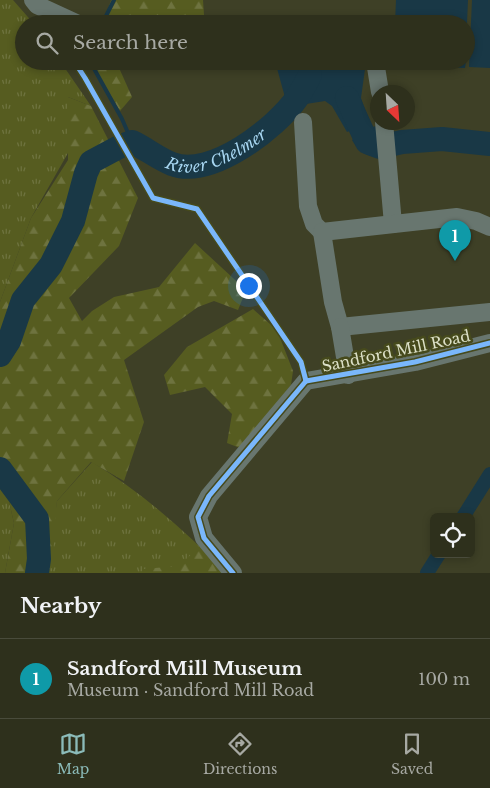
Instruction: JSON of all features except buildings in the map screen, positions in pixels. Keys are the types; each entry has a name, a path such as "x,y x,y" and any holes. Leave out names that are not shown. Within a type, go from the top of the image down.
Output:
{"street":[{"path":"35,3 60,15"},
{"path":"376,70 379,85"},
{"path":"303,122 308,206 314,224 322,232 333,302 340,327 348,375"},
{"path":"385,130 392,224"},
{"path":"322,232 457,217 476,221 490,227"},
{"path":"340,327 490,312"},
{"name":"Sandford Mill Road","path":"233,573 204,538 198,518 209,496 306,381 415,362 490,343"}],"green space":[{"path":"0,0 13,0 26,15 15,15 15,70 66,70 91,106 68,97 68,153 31,218 0,302"},
{"path":"111,0 203,0 204,15 106,15"},
{"path":"95,70 120,70 132,97 120,111"},
{"path":"68,97 91,106 138,198 119,246 69,298 82,321 92,311 114,297 159,287 195,243 246,290 238,310 214,301 198,307 124,360 144,422 124,481 91,462 57,501 52,568 42,573 5,573 14,523 0,463 0,302 31,218 68,160"},
{"path":"253,309 277,330 293,371 291,385 240,448 227,443 232,414 205,387 170,395 164,375 187,347"},
{"path":"92,462 128,486 162,513 226,573 42,573 48,570 57,501"},
{"path":"0,463 14,523 5,573 0,573"},
{"path":"200,546 226,573 141,573 143,569 179,566"}],"water":[{"path":"396,0 468,0 467,15 395,15"},
{"path":"472,0 490,0 490,68 475,67 475,15 471,15"},
{"path":"277,70 365,70 361,98 367,115 367,124 347,132 332,106 325,101 306,104 286,101"},
{"path":"370,129 377,130 382,138 383,157 364,154 352,140"}],"waterway":[{"path":"106,15 114,0"},
{"path":"95,70 122,119 132,142"},
{"name":"River Chelmer","path":"0,355 9,341 23,300 51,265 73,221 86,173 91,162 132,142 167,162 188,167 223,158 259,136 274,123 297,98 310,75"},
{"name":"River Chelmer","path":"347,98 367,142 380,147 402,142 442,139 490,144"},
{"name":"River Chelmer","path":"0,469 37,519 39,559 37,573"},
{"path":"466,513 490,474"},
{"path":"427,573 436,558"}],"cycle path":[{"path":"80,70 153,198 197,209 301,362 306,381"},
{"path":"306,381 415,362 490,343"},
{"path":"233,573 204,538 198,517 209,496 306,381"}],"place":[{"name":"Sandford Mill Museum","path":"455,261"}]}
